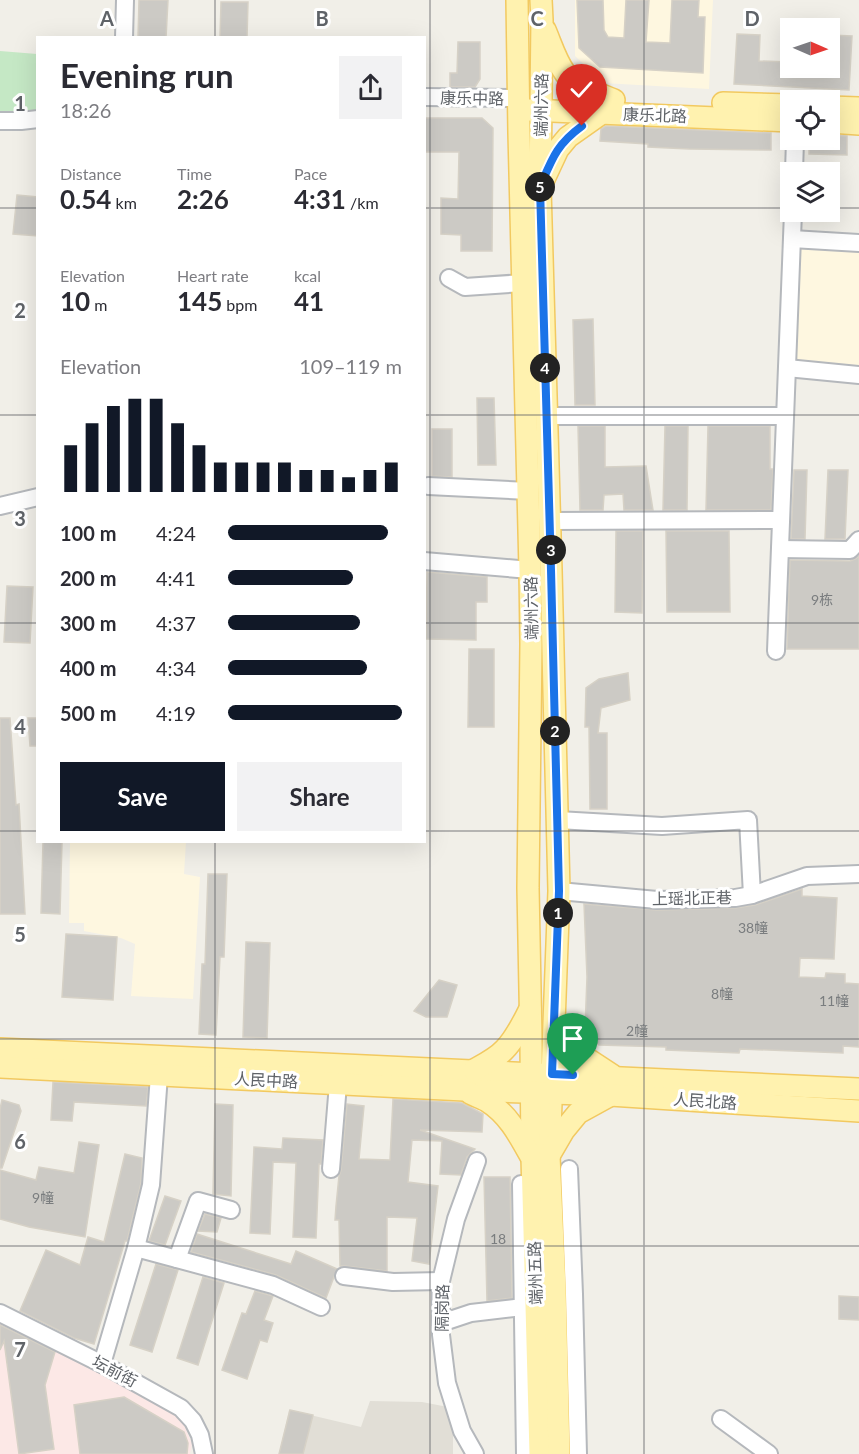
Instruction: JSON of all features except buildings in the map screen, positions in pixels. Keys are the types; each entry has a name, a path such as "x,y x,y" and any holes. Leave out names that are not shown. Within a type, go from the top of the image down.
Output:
{"main road":[{"name":"端州六路","path":"517,0 531,644 528,888 531,1008 542,1083"},
{"name":"端州六路","path":"541,10 540,187 559,891 555,1022 542,1083"},
{"path":"540,187 562,143 608,106 565,73 554,52 541,10"},
{"name":"康乐北路","path":"519,104 780,105"},
{"name":"康乐北路","path":"608,106 780,120"},
{"path":"840,107 859,108"},
{"path":"840,123 859,124"},
{"path":"474,1070 506,1048 531,1008"},
{"path":"464,1090 489,1102 504,1115 540,1157 604,1086 580,1054 568,1044 555,1022"},
{"name":"人民中路","path":"0,1049 474,1070 542,1083"},
{"name":"人民中路","path":"0,1067 464,1090 542,1083"},
{"name":"人民北路","path":"542,1083 604,1086 859,1089"},
{"name":"端州五路","path":"540,1454 542,1083"},
{"name":"人民北路","path":"604,1086 859,1111"},
{"name":"端州五路","path":"540,1157 555,1287 559,1454"}],"street":[{"path":"124,36 125,0"},
{"name":"康乐中路","path":"426,97 519,104"},
{"name":"康乐中路","path":"426,109 519,104"},
{"path":"0,121 36,118"},
{"path":"776,651 793,222"},
{"path":"792,239 859,243"},
{"path":"449,278 465,287 523,284"},
{"path":"787,368 859,375"},
{"path":"547,416 785,416"},
{"path":"428,486 528,491"},
{"path":"0,506 36,497"},
{"path":"550,521 781,520"},
{"path":"780,549 850,550 859,540"},
{"path":"426,561 530,570"},
{"path":"558,820 662,826 748,820 752,895"},
{"name":"上瑶北正巷","path":"559,891 657,900 735,898 752,895 807,876 859,874"},
{"path":"102,1364 136,1248 151,1185 159,1075"},
{"path":"331,1169 338,1084"},
{"name":"隔岗路","path":"475,1454 462,1431 447,1383 441,1335 441,1281 456,1219 477,1161"},
{"path":"569,1169 578,1454"},
{"path":"520,1184 525,1454"},
{"path":"177,1259 198,1200 231,1210"},
{"path":"136,1248 273,1285 321,1306"},
{"path":"344,1276 393,1282 441,1281"},
{"path":"441,1323 471,1313 522,1306"},
{"name":"坛前街","path":"0,1313 181,1407 193,1421 200,1435 204,1454"},
{"path":"721,1419 769,1454"}],"shaded area":[{"path":"575,0 713,0 709,89 603,83 575,56"},
{"path":"799,246 859,248 859,376 795,364"},
{"path":"70,843 186,843 184,874 200,877 193,999 131,996 135,944 121,938 84,931 84,923 69,923"},
{"path":"0,1315 181,1418 192,1444 190,1454 0,1454"},
{"path":"370,1401 422,1402 453,1408 453,1454 279,1454 289,1410 361,1427"}],"green space":[{"path":"0,51 36,54 36,112 0,112"}],"route":[{"path":"573,1075 552,1074 559,891 540,187 558,149 582,126"}]}
